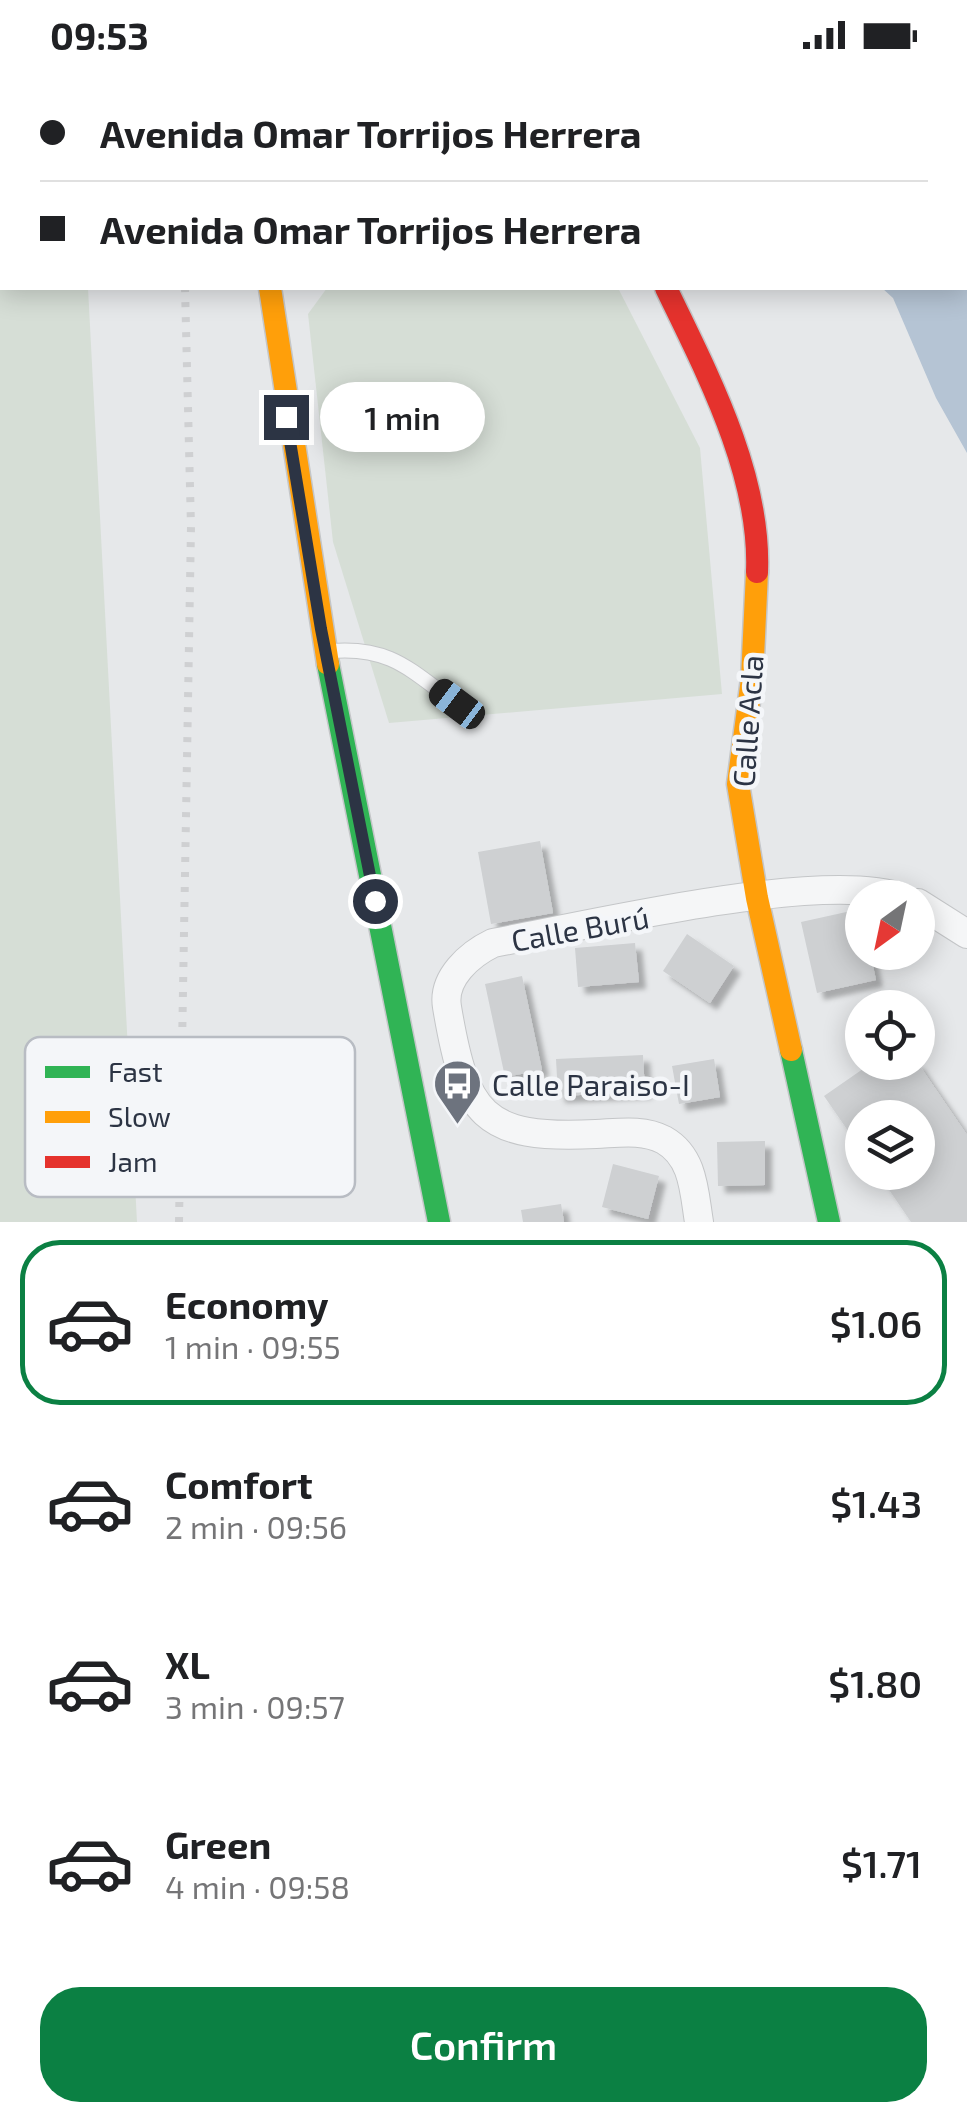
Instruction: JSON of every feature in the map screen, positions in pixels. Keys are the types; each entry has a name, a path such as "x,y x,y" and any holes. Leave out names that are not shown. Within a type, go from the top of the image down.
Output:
{"street":[{"path":"270,290 298,496 326,652 440,1222"},
{"name":"Calle Acla","path":"667,290 725,412 758,543 752,679 738,784 757,898 830,1222"},
{"name":"Calle Burú","path":"699,1222 693,1179 684,1157 664,1140 638,1132 544,1137 517,1131 474,1102 460,1078 446,1000 458,970 472,952 492,943 757,898 845,889"},
{"path":"935,913 967,934"}],"lane":[{"path":"326,652 367,648 391,658 457,704"}],"shaded area":[{"path":"0,290 88,290 127,1037 25,1037 25,1197 136,1197 137,1222 0,1222"},
{"path":"326,290 619,290 700,448 722,694 389,723 333,542 308,314"}],"water":[{"path":"884,290 967,290 967,453 936,398 893,298"}],"building":[{"path":"540,841 553,913 491,924 478,852"},
{"path":"845,912 845,970 874,970 876,980 817,993 801,922"},
{"path":"687,934 734,966 710,1003 663,971"},
{"path":"635,943 639,982 578,987 575,948"},
{"path":"522,976 542,1070 505,1077 485,984"},
{"path":"643,1055 645,1092 558,1096 556,1059"},
{"path":"714,1059 720,1097 679,1104 672,1066"},
{"path":"847,1080 929,1080 967,1135 967,1222 911,1222 889,1190 935,1190 935,1100 845,1100 845,1126 824,1096"},
{"path":"765,1141 765,1185 718,1186 717,1142"},
{"path":"613,1164 659,1176 648,1219 602,1207"},
{"path":"561,1204 564,1222 523,1222 521,1210"}],"railway":[{"path":"182,1037 191,527 185,290"},
{"path":"179,1197 179,1222"}],"traffic: fast":[{"path":"328,664 439,1222"},
{"path":"791,1050 829,1222"}],"traffic: slow":[{"path":"270,290 328,664"},
{"path":"757,572 752,679 738,784 757,898 791,1050"}],"traffic: jam":[{"path":"667,290 714,390 741,462 756,535 757,572"}],"place":[{"name":"Calle Paraiso-I","path":"457,1126"}],"route":[{"path":"286,417 321,629 375,901"}]}
